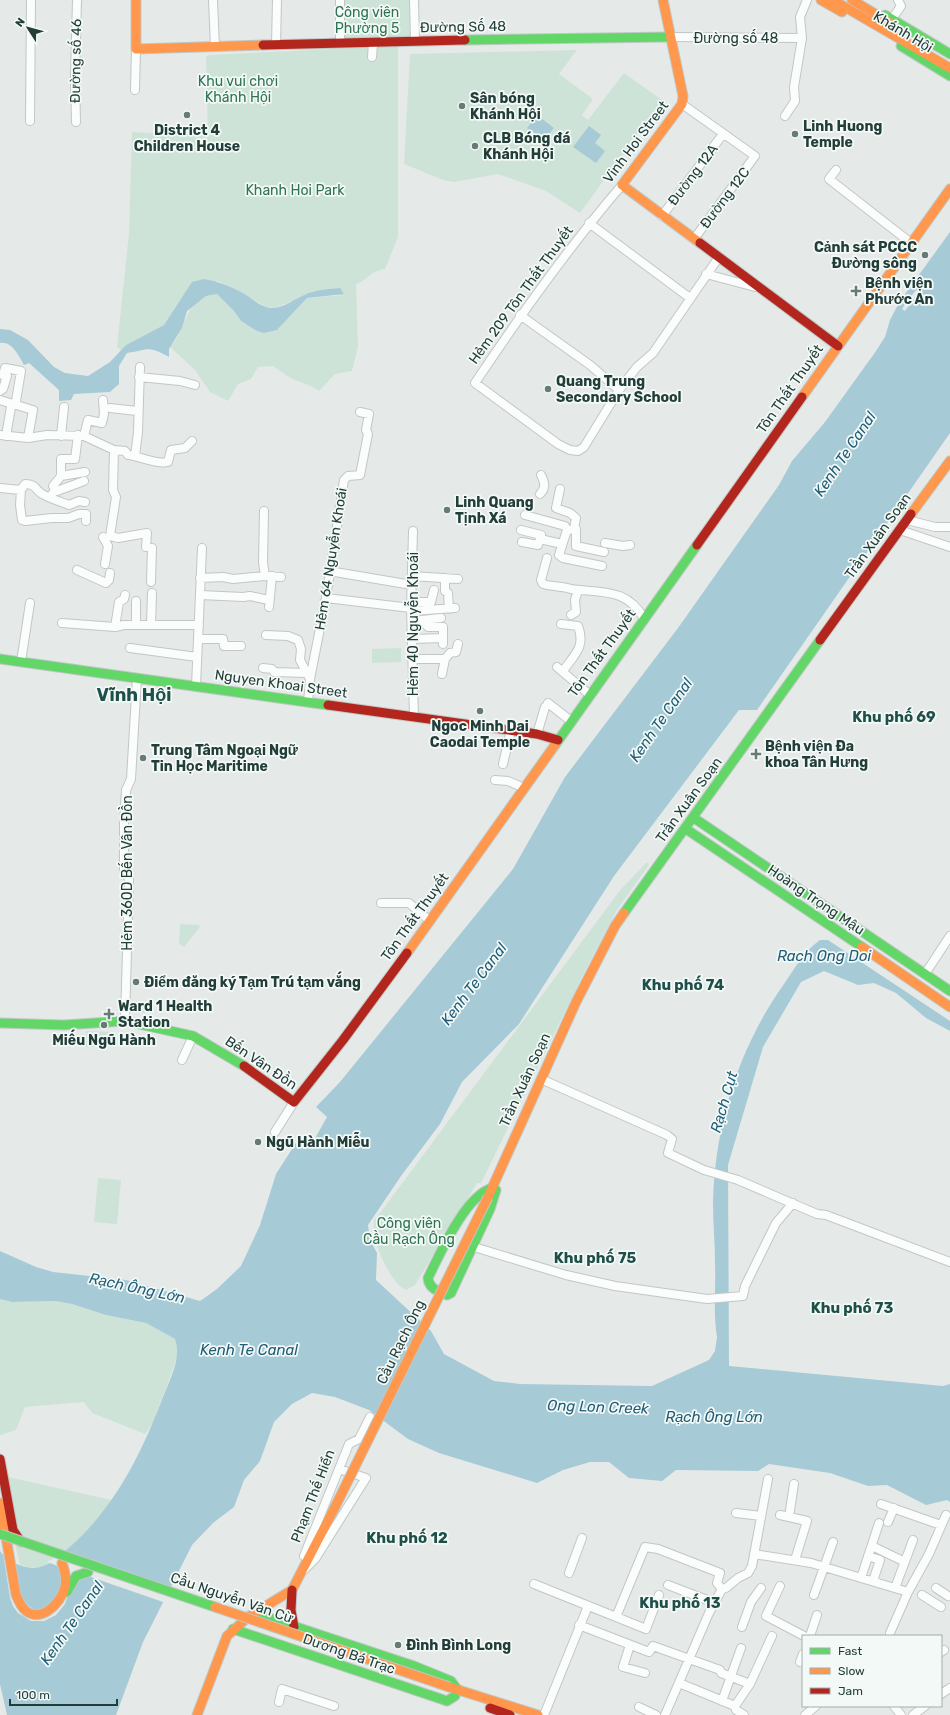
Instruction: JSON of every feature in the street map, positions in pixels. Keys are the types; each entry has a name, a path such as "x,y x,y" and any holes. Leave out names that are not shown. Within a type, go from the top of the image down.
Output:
{"main road":[{"path":"136,0 136,49"},
{"name":"Vinh Hoi Street","path":"622,185 682,104 683,96 663,0"},
{"name":"Khánh Hội","path":"821,0 950,76"},
{"path":"833,0 950,68"},
{"path":"852,0 950,59"},
{"name":"Khánh Hội","path":"859,0 950,54"},
{"name":"Đường Số 48","path":"136,49 415,41 670,37"},
{"path":"622,185 838,346"},
{"name":"Tôn Thất Thuyết","path":"294,1102 344,1040 430,921 950,189"},
{"name":"Trần Xuân Soạn","path":"494,1184 496,1190 493,1201 474,1247 449,1294 447,1295 432,1288 429,1285 428,1278 473,1202 480,1194 494,1184 592,970 615,926 694,818 775,701 950,461"},
{"name":"Nguyen Khoai Street","path":"0,659 511,730 537,734 558,740"},
{"name":"Hoàng Trọng Mậu","path":"694,818 950,991"},
{"name":"Hoàng Trọng Mậu","path":"686,829 950,1007"},
{"path":"809,912 816,901"},
{"path":"918,985 925,974"},
{"name":"Bến Vân Đồn","path":"0,1023 64,1025 125,1021 194,1036 246,1067 294,1102"},
{"name":"Cầu Rạch Ông","path":"335,1507 494,1184"},
{"path":"0,1459 13,1530 21,1542"},
{"path":"0,1503 4,1546 17,1599 22,1607 31,1613 40,1614 50,1612 58,1604 66,1580 66,1571 62,1563"},
{"name":"Phạm Thế Hiển","path":"292,1590 335,1507"},
{"path":"0,1525 14,1601 21,1612 34,1618 42,1619 55,1613 61,1606 73,1579 76,1576 88,1572"},
{"name":"Cầu Nguyễn Văn Cừ","path":"0,1534 452,1691"},
{"name":"Cầu Nguyễn Văn Cừ","path":"4,1546 62,1563 452,1691"},
{"path":"197,1715 219,1655 232,1629 254,1613 292,1590"},
{"path":"292,1590 291,1610 297,1628 291,1641 292,1649"},
{"name":"Dương Bá Trạc","path":"232,1629 447,1701 452,1691 451,1681 414,1666 254,1613"},
{"name":"Dương Bá Trạc","path":"452,1691 510,1715"},
{"name":"Dương Bá Trạc","path":"452,1691 538,1715"}],"street":[{"path":"30,121 31,0"},
{"name":"Đường số 46","path":"76,122 75,78 77,0"},
{"path":"213,0 215,47"},
{"path":"276,45 277,0"},
{"path":"340,0 340,44"},
{"path":"414,0 415,41"},
{"path":"785,116 796,101 794,87 802,38 800,17 807,0"},
{"path":"892,19 901,6 898,0"},
{"name":"Đường số 48","path":"670,37 802,38"},
{"path":"372,57 373,42"},
{"path":"135,90 136,49"},
{"path":"682,104 723,134"},
{"name":"Đường 12C","path":"694,239 755,156 723,134"},
{"name":"Đường 12A","path":"662,216 723,134"},
{"path":"836,170 829,179 912,243"},
{"name":"Vinh Hoi Street","path":"589,223 622,185"},
{"path":"589,223 690,298"},
{"name":"Hẻm 209 Tôn Thất Thuyết","path":"589,223 520,315 475,383 558,444 570,450 578,451 584,447 619,390"},
{"path":"520,315 590,365 619,390 637,367 653,353 718,257"},
{"path":"706,274 758,287"},
{"path":"135,456 140,367"},
{"path":"0,391 3,389 7,376 3,374 5,368 21,371 16,401 11,407 3,435 28,438 47,435 81,435 114,450 125,451 128,455 165,463 170,458 171,450 185,448 192,441"},
{"path":"139,377 180,381 195,386"},
{"path":"0,400 34,410 28,438"},
{"path":"53,493 53,486 61,476 61,459 75,459 81,435 88,420 102,423 104,414 103,400"},
{"path":"61,436 64,407"},
{"path":"110,408 138,411"},
{"name":"Hẻm 64 Nguyễn Khoái","path":"308,702 308,676 326,598 344,480 348,476 360,475 368,434 366,430 369,414 360,412"},
{"path":"105,564 108,546 107,537 116,497 113,490 114,450"},
{"path":"61,476 85,472"},
{"path":"540,494 545,485 541,475"},
{"path":"84,481 44,495 37,488 30,484 25,484 20,490 21,516 22,520 25,521 68,518 86,514 86,521"},
{"path":"0,488 20,490"},
{"path":"560,489 556,508 570,513 576,518 562,544 559,555 563,558 602,566"},
{"path":"53,493 69,505 79,501 85,502"},
{"path":"200,594 228,595 235,597 250,596 269,603 268,576 263,562 264,511"},
{"path":"525,515 565,526 570,529 576,529 576,546 604,552"},
{"path":"907,520 935,527 950,527"},
{"path":"521,530 541,535 538,546 522,542"},
{"path":"900,530 950,547"},
{"name":"Hẻm 40 Nguyễn Khoái","path":"413,531 412,639 414,717"},
{"path":"107,537 118,538 147,534 151,582"},
{"path":"540,539 562,544"},
{"path":"605,543 630,546"},
{"path":"196,686 202,548"},
{"path":"547,558 541,580 543,584 558,588 566,587 618,595 626,598 638,609 644,619"},
{"path":"77,570 106,583 109,580 110,573"},
{"path":"329,571 412,585"},
{"path":"200,578 224,577 233,579 281,576"},
{"path":"412,576 458,580"},
{"path":"326,598 412,607 452,609 448,593 445,591 445,578"},
{"path":"412,607 431,602 434,590"},
{"path":"571,615 576,612 575,600 578,590"},
{"path":"151,625 152,593"},
{"path":"115,628 119,602 124,599 126,595"},
{"path":"136,601 136,625"},
{"path":"21,662 30,603"},
{"path":"412,621 425,621 428,618 440,618"},
{"path":"412,639 443,641 443,627 428,627 425,624 425,621"},
{"path":"62,622 115,628 124,624 198,625"},
{"path":"561,624 578,626 581,638 576,655 560,669 590,695"},
{"path":"266,635 288,636 298,640 301,649 300,660 308,676"},
{"path":"198,639 223,639 224,646 241,646"},
{"path":"442,674 445,659 450,653 456,652 458,644"},
{"path":"130,648 197,657"},
{"path":"413,659 445,659"},
{"path":"263,668 272,669 274,672 308,676"},
{"name":"Hẻm 360D Bến Vân Đồn","path":"125,1021 129,879 124,871 124,823 126,790 131,779 137,678"},
{"path":"537,734 546,705 571,721"},
{"path":"503,764 511,730"},
{"path":"496,780 508,781 524,788"},
{"path":"381,903 409,903 430,921"},
{"path":"925,974 950,936"},
{"path":"182,1060 194,1036"},
{"path":"541,1079 667,1135 672,1139 668,1153 704,1170 738,1180 817,1214 826,1215 950,1262"},
{"name":"Tôn Thất Thuyết","path":"275,1132 294,1102"},
{"path":"474,1247 566,1275 614,1286 708,1300 743,1296 745,1286 776,1223 793,1203"},
{"name":"Phạm Thế Hiển","path":"302,1571 303,1559 349,1444 359,1439 370,1417"},
{"name":"Phạm Thế Hiển","path":"302,1571 315,1559 366,1478 339,1469"},
{"path":"665,1715 689,1658 722,1589 726,1588 738,1578 748,1573 754,1554 768,1479"},
{"path":"789,1517 794,1484"},
{"path":"881,1504 942,1525"},
{"path":"888,1522 894,1508"},
{"path":"736,1513 761,1516"},
{"path":"780,1515 807,1521 795,1560"},
{"path":"890,1633 908,1592 930,1554 946,1515"},
{"path":"861,1578 879,1523"},
{"path":"569,1573 582,1538"},
{"path":"895,1588 913,1540"},
{"path":"814,1595 833,1542"},
{"path":"872,1546 905,1562"},
{"path":"616,1617 645,1547 658,1549 720,1573 717,1583 722,1589"},
{"path":"754,1554 795,1560 908,1592"},
{"path":"868,1556 880,1560 873,1581"},
{"path":"534,1584 646,1629 659,1595"},
{"path":"668,1586 715,1603"},
{"path":"780,1586 766,1616 802,1635"},
{"path":"742,1627 752,1602 761,1588"},
{"path":"936,1588 948,1596"},
{"path":"922,1595 941,1607"},
{"path":"544,1715 579,1625 588,1606"},
{"path":"810,1635 817,1615"},
{"path":"579,1625 649,1652 653,1646 689,1658 720,1670 721,1673 750,1684"},
{"path":"734,1706 750,1684 772,1636"},
{"path":"630,1645 623,1667 645,1673"},
{"path":"722,1701 741,1648"},
{"path":"800,1662 802,1657"},
{"path":"679,1683 734,1706 736,1710 744,1715"},
{"path":"279,1702 282,1689 334,1706"},
{"path":"639,1707 656,1715"},
{"path":"805,1715 815,1707"},
{"path":"892,1707 902,1715"},
{"path":"913,1715 925,1707"}],"green space":[{"name":"Công viên Phường 5","path":"343,0 411,0 412,39 343,42"},
{"name":"Khanh Hoi Park","path":"398,46 398,237 385,269 371,274 356,284 358,347 352,371 335,374 319,391 311,386 290,378 273,366 258,367 251,379 238,384 228,401 210,392 195,370 170,347 177,338 191,307 206,296 217,294 234,311 241,321 257,331 264,333 277,330 307,298 344,295 305,294 296,300 274,308 266,307 217,281 169,318 164,325 126,345 121,351 117,347 129,233 132,132 208,136 206,57 209,55"},
{"name":"CLB Bóng đá Khánh Hội","path":"577,50 559,74 593,99 582,115 588,120 624,73 662,100 580,213 546,191 498,174 454,182 443,180 404,164 410,54"},
{"path":"401,648 401,662 372,663 372,649"},
{"name":"Công viên Cầu Rạch Ông","path":"646,863 649,865 617,910 586,969 481,1183 477,1183 415,1285 406,1290 396,1282 383,1261 374,1238 374,1221 621,889"},
{"path":"180,924 199,925 200,927 184,947 179,944"},
{"path":"132,1001 146,1002 145,1013 131,1012"},
{"path":"86,1031 114,1032 114,1047 86,1047"},
{"path":"98,1178 121,1180 117,1224 94,1222"},
{"path":"0,1299 12,1302 55,1301 72,1304 106,1315 146,1323 175,1339 178,1348 177,1358 153,1423 145,1434 92,1413 84,1402 25,1407 16,1430 0,1435"},
{"path":"1,1473 12,1478 112,1500 71,1548 61,1556 51,1563 39,1568 23,1566 20,1565 9,1520"}],"water":[{"path":"537,115 554,128 544,140 527,128"},
{"path":"589,126 601,135 595,143 605,151 596,163 573,147"},
{"name":"Kenh Te Canal","path":"950,232 950,433 757,710 739,710 614,876 519,1024 462,1082 440,1124 401,1176 368,1225 370,1240 377,1253 376,1280 431,1331 444,1354 494,1381 520,1384 652,1386 709,1360 715,1351 717,1337 715,1319 713,1203 718,1145 724,1116 742,1061 768,1009 804,955 820,940 828,940 950,1021 950,1031 926,1018 896,993 874,983 858,985 824,971 801,982 763,1047 728,1165 729,1366 943,1386 950,1384 950,1502 947,1500 926,1505 887,1485 868,1486 830,1473 769,1464 758,1471 676,1470 662,1481 629,1478 609,1462 590,1462 563,1470 537,1483 439,1453 408,1439 369,1410 335,1397 312,1393 292,1404 274,1422 260,1461 244,1480 234,1507 213,1523 192,1545 143,1642 116,1715 7,1715 0,1684 0,1551 14,1563 26,1567 38,1568 55,1560 88,1529 115,1495 137,1457 172,1376 176,1361 177,1346 175,1339 146,1323 106,1315 72,1304 55,1301 12,1302 0,1299 0,1251 36,1267 53,1272 126,1280 200,1301 217,1289 241,1266 260,1225 276,1174 301,1135 314,1140 327,1117 316,1107 340,1082 513,869 565,777 678,628 779,485 792,461 825,422 876,351 885,337 890,320 900,301"},
{"path":"204,279 218,282 232,288 245,294 261,305 270,308 290,303 308,293 327,289 340,288 344,294 307,298 277,330 264,333 257,331 241,321 234,311 217,294 206,296 187,311 182,328 169,349 169,357 148,349 127,353 119,366 119,384 110,392 74,394 71,400 59,401 59,390 29,363 24,365 12,347 8,344 0,343 0,329 10,330 28,340 54,367 65,373 88,376 110,362 126,345 164,325 192,282"}],"pier":[{"path":"916,290 919,292 905,311 902,309 907,301 903,297 904,295 909,299"},
{"path":"3,1553 5,1553 20,1599 37,1612 55,1603 63,1579 58,1566 47,1562 54,1558 173,1589 166,1603 85,1575 71,1586 65,1604 56,1615 44,1621 31,1621 18,1613 13,1606 10,1598"}],"traffic: fast":[{"path":"885,15 950,54"},
{"path":"465,40 670,37"},
{"path":"901,46 950,76"},
{"path":"555,745 697,545"},
{"path":"624,913 820,640"},
{"path":"0,659 328,705"},
{"path":"694,818 950,991"},
{"path":"686,829 862,947"},
{"path":"0,1023 64,1025 125,1021 193,1036 244,1066"},
{"path":"492,1188 482,1193 472,1202 446,1241 428,1278 430,1285 437,1291 447,1295 451,1293 490,1209 496,1190"},
{"path":"0,1534 215,1607"},
{"path":"67,1592 76,1576 88,1572"},
{"path":"254,1613 414,1666 451,1681 457,1689"},
{"path":"233,1629 447,1701 455,1696"}],"traffic: slow":[{"path":"136,0 136,49 263,45"},
{"path":"663,0 683,96 682,104 622,185 700,243"},
{"path":"821,0 842,12"},
{"path":"833,0 950,68"},
{"path":"852,0 892,24"},
{"path":"802,397 950,189"},
{"path":"911,514 950,461"},
{"path":"407,953 555,745"},
{"path":"488,1197 576,1002 615,926 624,913"},
{"path":"862,947 950,1007"},
{"path":"335,1507 488,1197"},
{"path":"0,1503 16,1595 24,1609 36,1615 43,1614 54,1606 59,1600 66,1584 62,1563"},
{"path":"197,1715 227,1636 248,1617 292,1590 335,1507"},
{"path":"215,1607 449,1687"},
{"path":"449,1687 538,1715"}],"traffic: jam":[{"path":"263,45 465,40"},
{"path":"700,243 838,346"},
{"path":"697,545 802,397"},
{"path":"820,640 911,514"},
{"path":"328,705 537,734 558,740"},
{"path":"244,1066 294,1102 343,1040 407,953"},
{"path":"0,1459 13,1530 21,1542"},
{"path":"292,1590 291,1610 294,1627"},
{"path":"490,1708 510,1715"}],"place":[{"name":"Sân bóng Khánh Hội","path":"462,106"},
{"name":"District 4 Children House","path":"187,115"},
{"name":"Linh Huong Temple","path":"795,134"},
{"name":"CLB Bóng đá Khánh Hội","path":"475,146"},
{"name":"Cảnh sát PCCC Đường sông","path":"925,255"},
{"name":"Bệnh viện Phước An","path":"856,291"},
{"name":"Quang Trung Secondary School","path":"548,389"},
{"name":"Linh Quang Tịnh Xá","path":"447,510"},
{"name":"Ngoc Minh Dai Caodai Temple","path":"480,711"},
{"name":"Bệnh viện Đa khoa Tân Hưng","path":"756,754"},
{"name":"Trung Tâm Ngoại Ngữ Tin Học Maritime","path":"143,758"},
{"name":"Điểm đăng ký Tạm Trú tạm vắng","path":"136,982"},
{"name":"Ward 1 Health Station","path":"109,1014"},
{"name":"Miếu Ngũ Hành","path":"104,1025"},
{"name":"Ngũ Hành Miễu","path":"258,1142"},
{"name":"Đình Bình Long","path":"398,1645"}],"district":[{"name":"Vĩnh Hội","path":"134,695"},
{"name":"Khu phố 69","path":"894,717"},
{"name":"Khu phố 74","path":"683,985"},
{"name":"Khu phố 75","path":"595,1258"},
{"name":"Khu phố 73","path":"852,1308"},
{"name":"Khu phố 12","path":"407,1538"},
{"name":"Khu phố 13","path":"680,1603"}],"park label":[{"name":"Khu vui chơi Khánh Hội","path":"238,90"}],"water label":[{"name":"Rach Ong Doi","path":"824,956"},
{"name":"Rạch Cụt","path":"724,1102"},
{"name":"Rạch Ông Lớn","path":"137,1288"},
{"name":"Ong Lon Creek","path":"598,1407"},
{"name":"Rạch Ông Lớn","path":"714,1417"}]}
